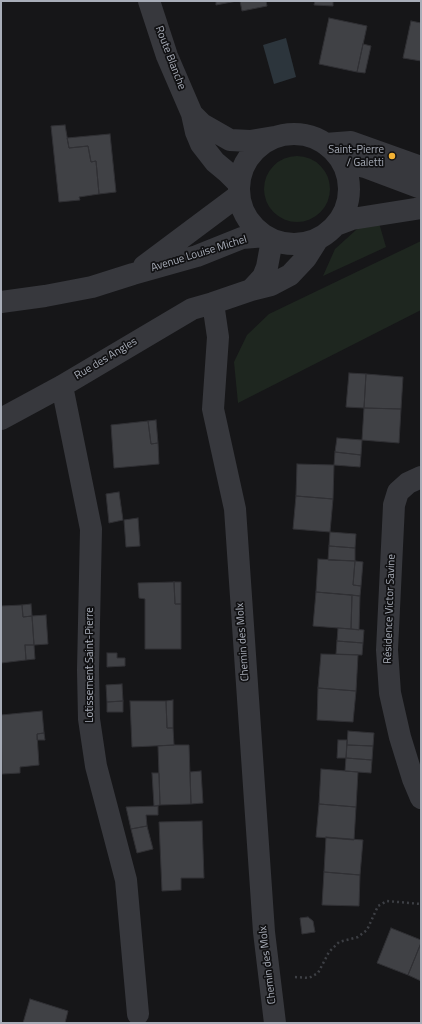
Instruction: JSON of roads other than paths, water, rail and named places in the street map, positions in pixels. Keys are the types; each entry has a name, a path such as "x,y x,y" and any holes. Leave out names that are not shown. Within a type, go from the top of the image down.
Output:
{"street":[{"name":"Route Blanche","path":"149,1 167,56 192,114 196,132 201,144 215,162 227,172 239,190"},
{"name":"Route Blanche","path":"192,114 202,124 230,140 250,141 277,137"},
{"path":"290,134 314,138 325,144 342,162 349,183 347,205 343,215 336,225 328,233 318,239 307,243 296,244 280,243 269,238 256,229 248,219 239,190 242,171 249,159 261,145 277,137 290,134"},
{"path":"325,144 351,142 421,167"},
{"path":"342,162 364,167 421,188"},
{"name":"Avenue Louise Michel","path":"133,274 175,244 239,190"},
{"path":"336,225 352,219 421,208"},
{"name":"Avenue Louise Michel","path":"1,302 92,287 197,256 242,238 269,238"},
{"path":"251,290 263,277 267,267 269,238"},
{"path":"212,303 271,285 290,275 306,258 318,239"},
{"name":"Rue des Angles","path":"1,419 62,386 192,308 212,303"},
{"name":"Chemin des Molx","path":"212,303 218,337 213,409 235,509 259,874 264,932 275,1023"},
{"name":"Lotissement Saint-Pierre","path":"62,386 91,529 88,670 89,719 96,766 126,880 138,1014"},
{"name":"Résidence Victor Savine","path":"421,477 408,483 398,492 394,504 387,650 390,692 400,737 413,779 421,798"}],"place":[{"name":"Saint-Pierre / Galetti","path":"392,156"}]}
